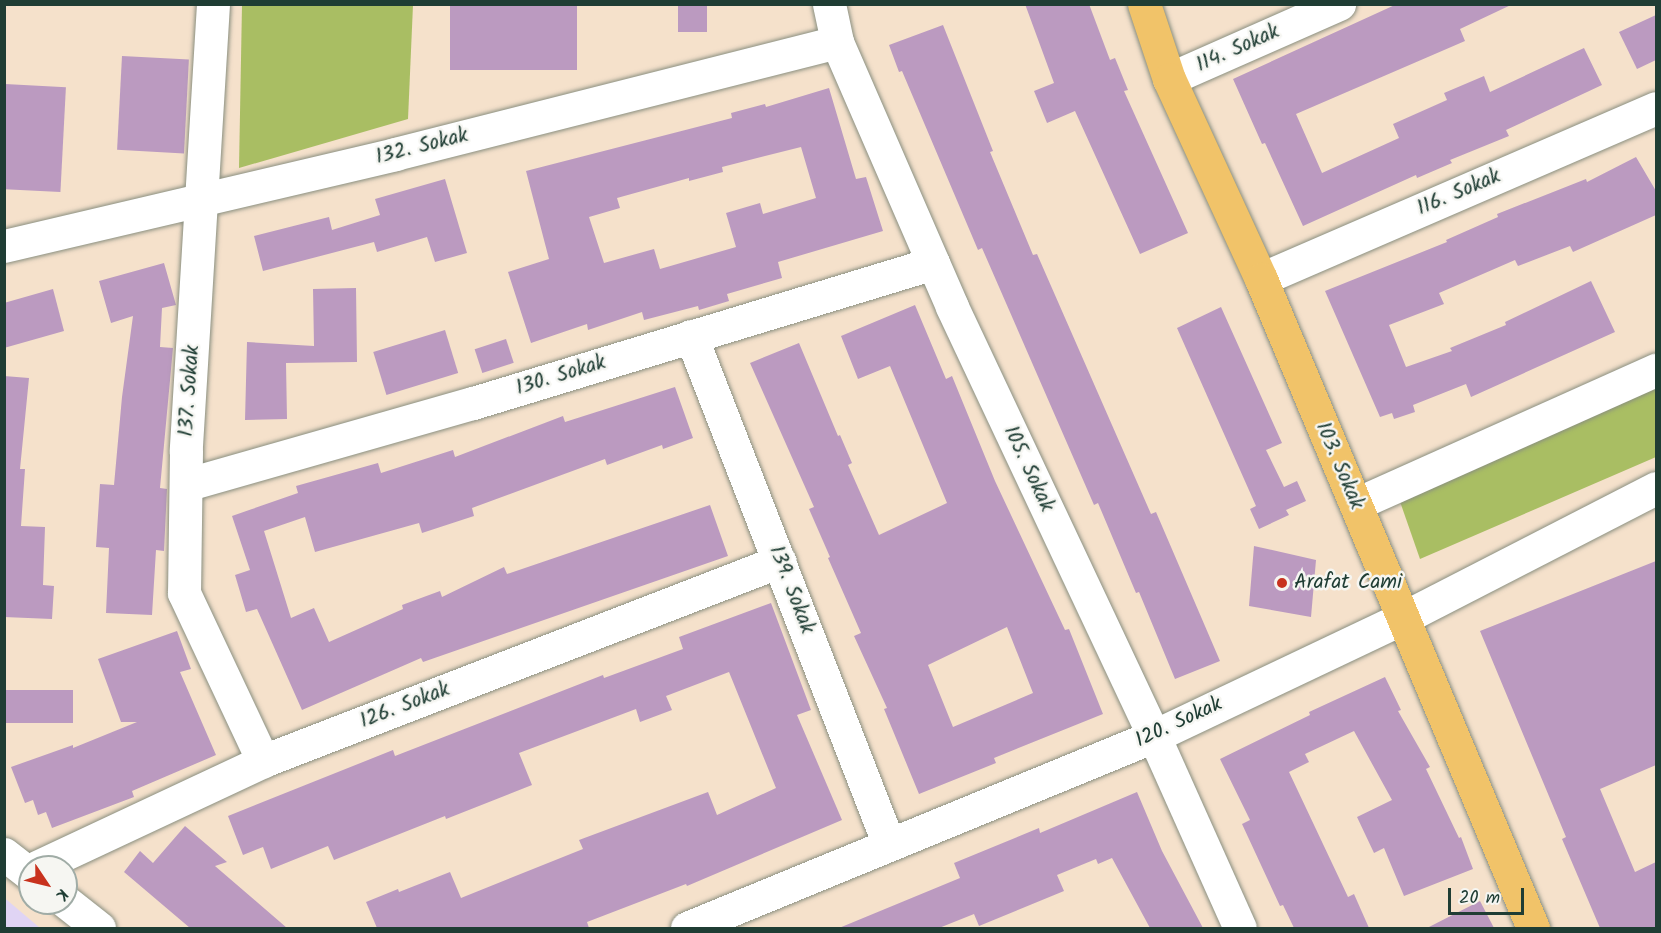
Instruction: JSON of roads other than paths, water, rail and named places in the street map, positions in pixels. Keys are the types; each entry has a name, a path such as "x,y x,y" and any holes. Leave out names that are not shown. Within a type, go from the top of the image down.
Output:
{"main road":[{"name":"103. Sokak","path":"1144,4 1169,79 1261,279 1533,928"}],"street":[{"name":"137. Sokak","path":"213,4 186,451 188,484 184,592 263,761"},
{"name":"105. Sokak","path":"828,4 837,42 933,263 1154,736 1240,928"},
{"name":"114. Sokak","path":"1169,79 1339,4"},
{"name":"132. Sokak","path":"4,246 395,154 837,42"},
{"name":"116. Sokak","path":"1261,279 1656,108"},
{"name":"130. Sokak","path":"188,484 473,403 933,263"},
{"name":"139. Sokak","path":"691,336 889,845"},
{"path":"1356,504 1656,370"},
{"name":"120. Sokak","path":"687,928 1154,736 1403,618 1656,488"},
{"name":"126. Sokak","path":"53,855 263,761 780,561"},
{"path":"78,911 99,928"}],"place":[{"name":"Arafat Cami","path":"1282,583"}]}
